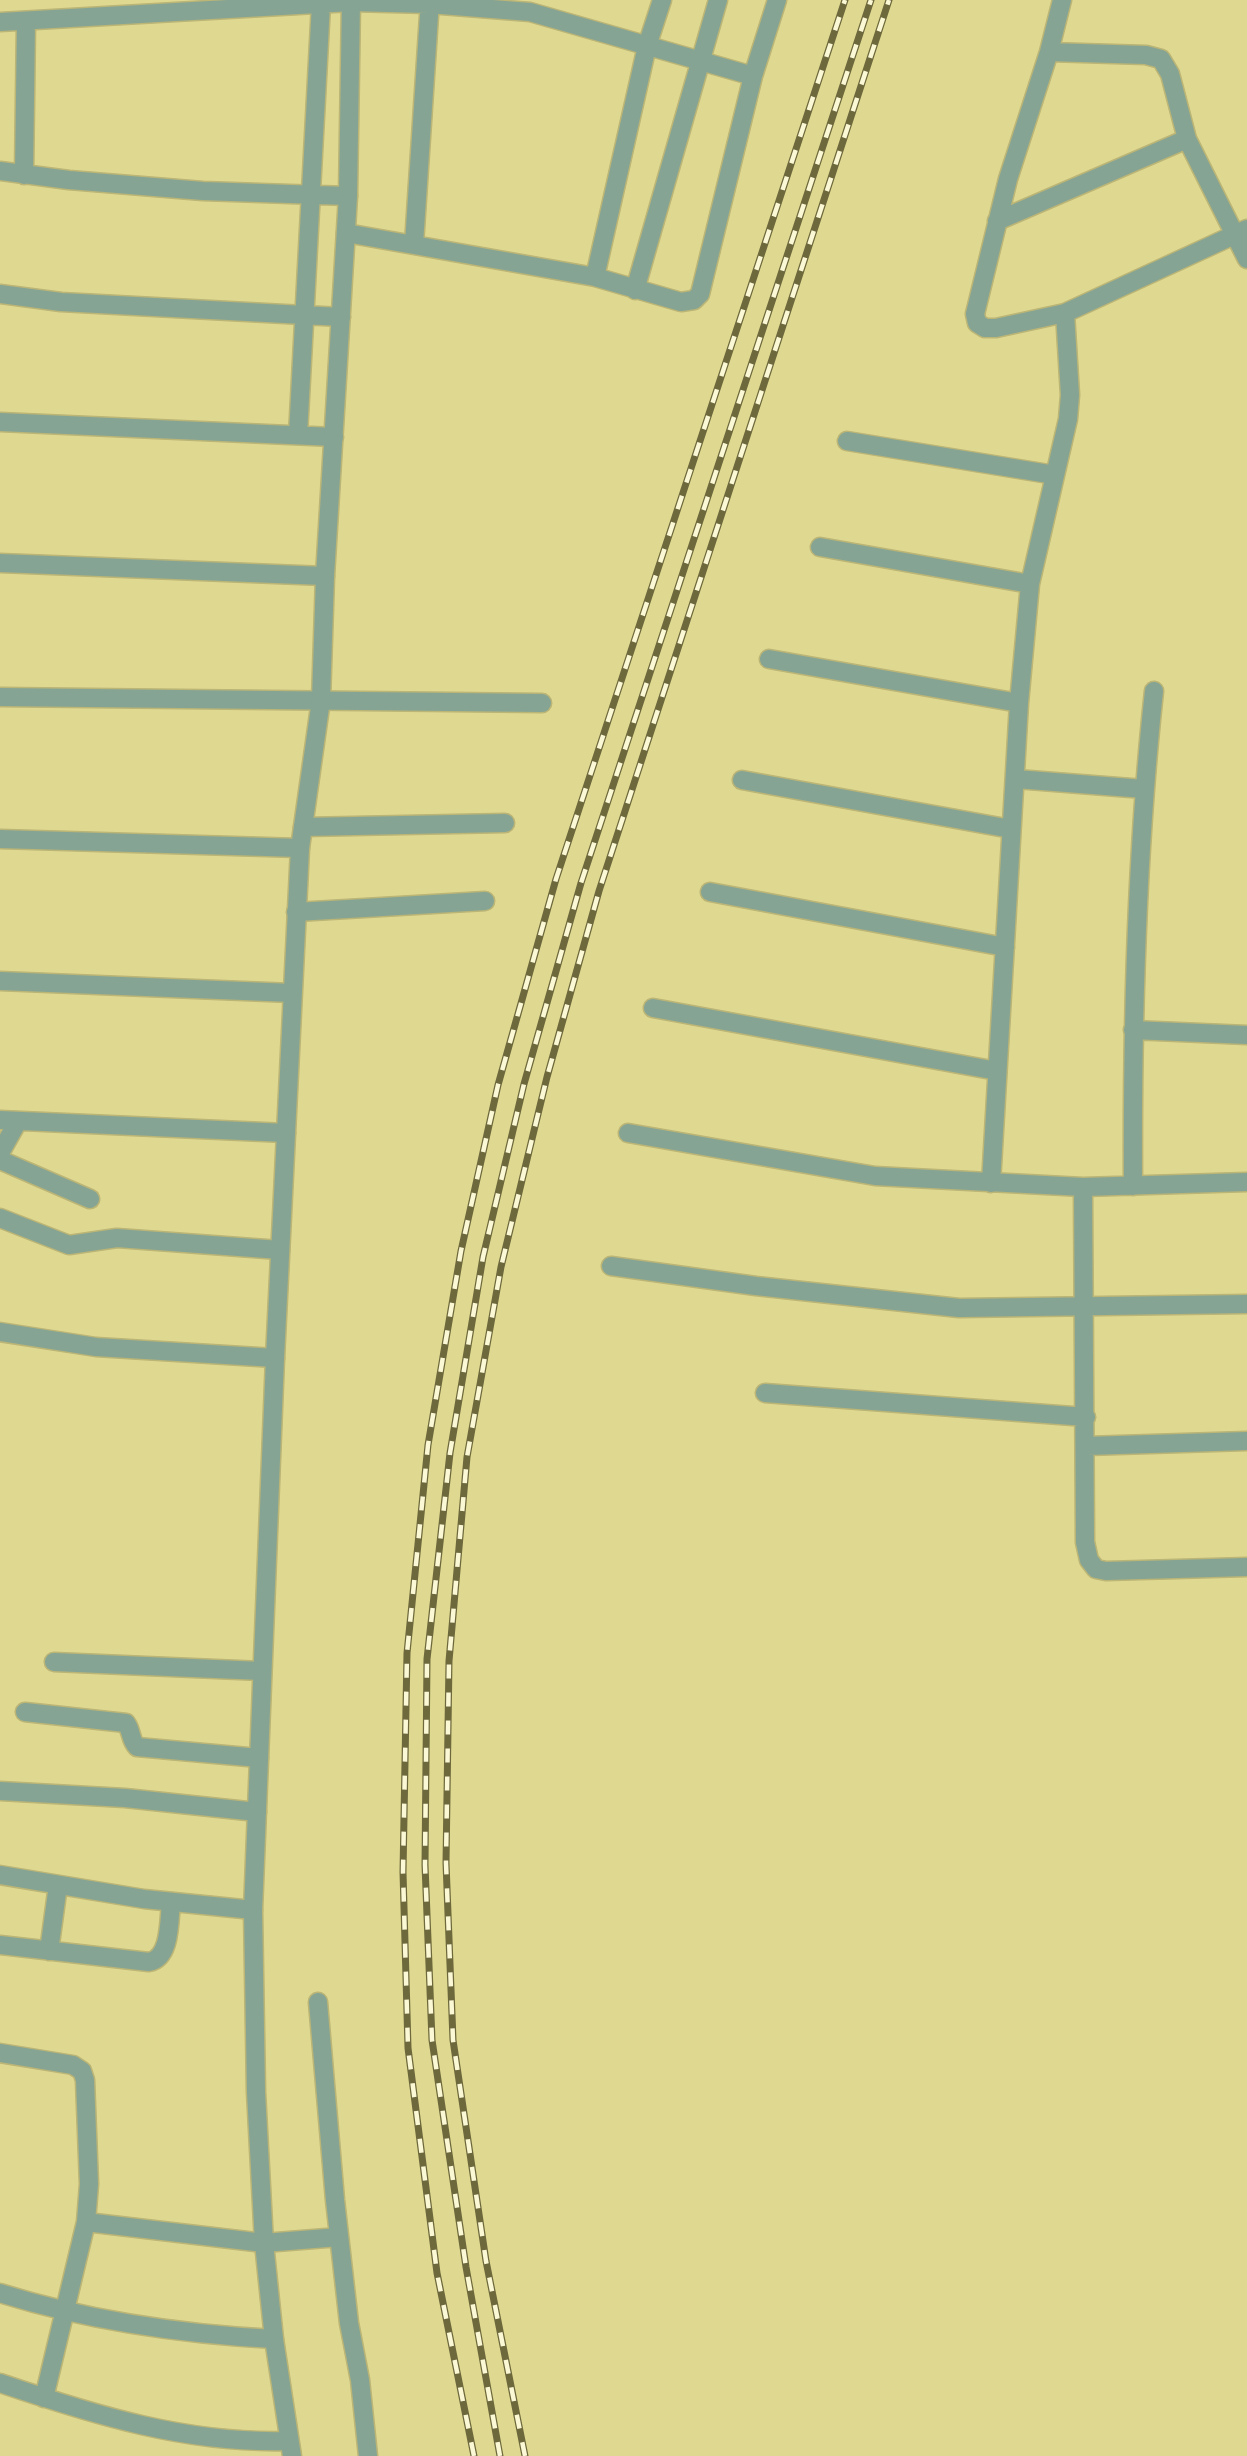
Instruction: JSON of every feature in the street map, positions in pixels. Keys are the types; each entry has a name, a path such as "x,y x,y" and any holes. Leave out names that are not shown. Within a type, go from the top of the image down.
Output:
{"street":[{"path":"595,277 647,46 662,0"},
{"path":"635,290 718,0"},
{"path":"345,233 595,277 681,302 693,300 700,294 753,76 777,0"},
{"path":"1062,0 1049,52 996,221 975,314 977,324 985,328 996,328 1065,313 1240,233"},
{"path":"0,22 351,1 531,6 647,46 753,76"},
{"path":"0,2383 44,2398 165,2432 290,2448 274,2338 264,2243 256,2092 253,1910 296,912 300,848 321,700 348,196 351,1"},
{"path":"414,244 429,2"},
{"path":"298,435 321,4"},
{"path":"24,175 26,21"},
{"path":"1049,52 1146,55 1161,59 1170,74 1187,139 1240,233 1247,259"},
{"path":"996,221 1187,139"},
{"path":"0,171 202,191 348,196"},
{"path":"0,294 61,302 341,317"},
{"path":"991,1183 1019,703 1030,584 1068,419 1070,395 1065,313"},
{"path":"0,422 334,437"},
{"path":"847,441 1055,475"},
{"path":"820,548 1030,584"},
{"path":"0,563 326,576"},
{"path":"769,659 1019,703"},
{"path":"1133,1186 1132,1030 1144,789 1154,691"},
{"path":"0,698 542,703"},
{"path":"1016,779 1144,789"},
{"path":"742,780 1011,829"},
{"path":"303,826 505,824"},
{"path":"0,839 300,848"},
{"path":"710,892 1005,947"},
{"path":"296,912 486,901"},
{"path":"0,981 292,993"},
{"path":"653,1008 997,1071"},
{"path":"1132,1030 1247,1035"},
{"path":"0,1153 9,1121 286,1133"},
{"path":"628,1133 875,1176 1083,1186 1247,1182"},
{"path":"0,1160 90,1199"},
{"path":"1083,1186 1086,1308 1085,1542 1089,1560 1096,1569 1106,1571 1247,1567"},
{"path":"0,1218 69,1245 117,1238 280,1250"},
{"path":"611,1266 756,1286 959,1308 1247,1304"},
{"path":"0,1332 96,1347 275,1358"},
{"path":"765,1393 1086,1417"},
{"path":"1086,1446 1247,1441"},
{"path":"54,1662 262,1671"},
{"path":"25,1712 126,1723 131,1730 132,1742 137,1747 259,1758"},
{"path":"0,1791 125,1798 257,1812"},
{"path":"0,1875 171,1902 253,1910"},
{"path":"50,1951 58,1885"},
{"path":"0,1946 157,1961 163,1954 171,1902"},
{"path":"318,2002 339,2237 349,2323 360,2380 368,2456"},
{"path":"0,2053 73,2065 82,2070 85,2080 89,2184 86,2222 44,2398"},
{"path":"86,2222 264,2243 339,2237"},
{"path":"0,2293 64,2309 168,2330 274,2338"}],"railway":[{"path":"474,2456 437,2273 408,2048 403,1872 407,1653 428,1445 461,1251 498,1085 556,879 845,0"},
{"path":"500,2456 466,2267 432,2040 425,1865 427,1659 450,1453 483,1257 524,1084 581,883 871,0"},
{"path":"525,2456 486,2261 453,2040 446,1863 449,1661 467,1457 501,1267 547,1077 599,891 889,0"}]}
